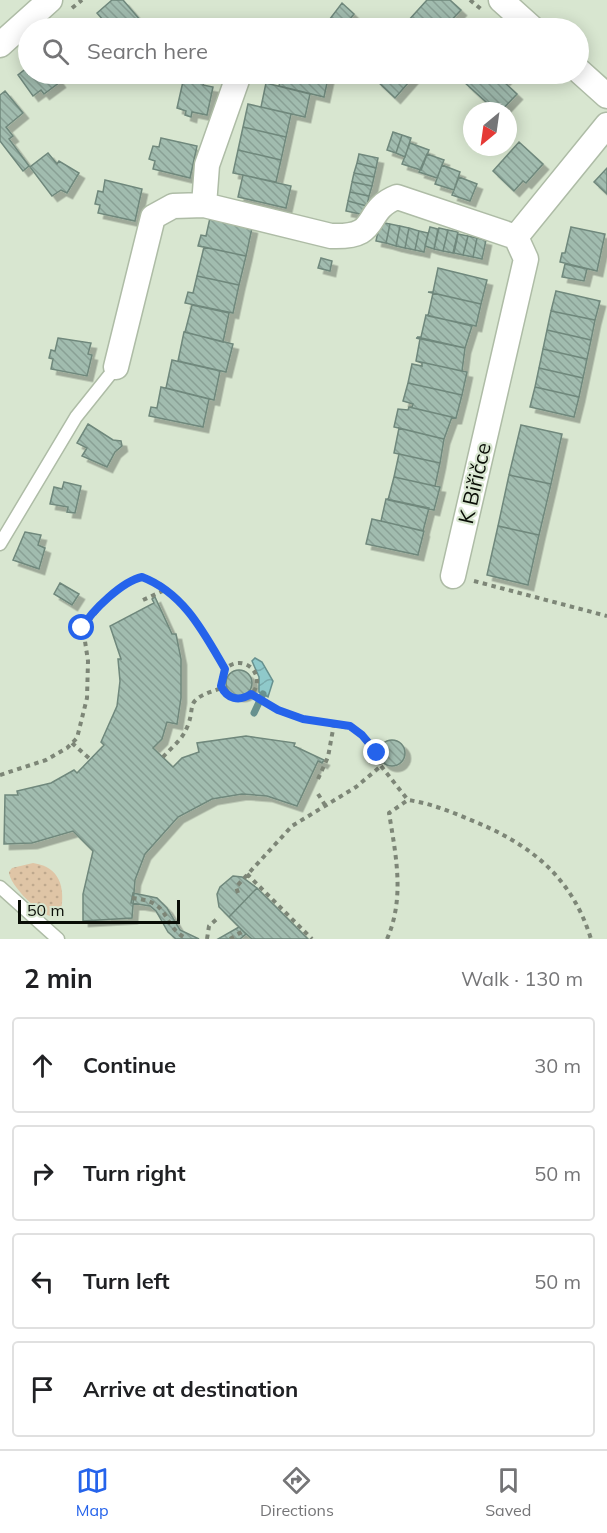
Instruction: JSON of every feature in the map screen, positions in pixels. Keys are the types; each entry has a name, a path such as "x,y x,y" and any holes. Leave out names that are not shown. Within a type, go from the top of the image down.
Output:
{"street":[{"path":"30,18 50,0"},
{"path":"501,0 521,18"},
{"path":"0,45 18,29"},
{"path":"589,79 607,96"},
{"path":"204,205 207,165 236,84"},
{"path":"116,367 153,218 173,206 204,205 332,236 350,237 366,230 382,203 397,197 516,237 607,126"},
{"name":"K Biřičce","path":"453,576 526,259 516,237"}],"lane":[{"path":"0,543 76,417 116,367"},
{"path":"0,887 58,939"}],"path":[{"path":"453,576 607,616"},
{"path":"0,774 45,760 77,738 87,698 88,661 82,628 108,598 137,578 152,581 185,606 225,669"},
{"path":"143,600 166,590"},
{"path":"252,695 256,678 251,668 234,663 225,669 221,686 228,696 239,699 252,695 269,705 303,719 350,726 362,735 377,753 381,766 408,800 421,802 491,828 533,853 572,894 591,939"},
{"path":"163,757 183,734 192,701 200,695 222,688"},
{"path":"318,779 328,757 334,724"},
{"path":"72,743 90,759"},
{"path":"238,893 235,888 292,826 356,787 381,766"},
{"path":"318,794 325,805"},
{"path":"387,939 397,908 398,864 389,813 408,800"},
{"path":"247,874 312,939"},
{"path":"132,898 153,902 162,908 175,930 187,939"},
{"path":"207,939 209,926 218,918"},
{"path":"230,939 243,931"}],"shaded area":[{"path":"33,863 49,869 59,880 62,902 61,911 55,917 35,907 10,878 9,872 12,868"}],"water":[{"path":"255,658 262,662 273,681 268,697 259,692 259,677 252,661"}],"building":[{"path":"112,0 123,0 138,18 101,18 97,13"},
{"path":"427,0 450,0 461,10 453,18 411,18"},
{"path":"342,3 354,14 351,18 331,18"},
{"path":"24,84 57,84 44,94 41,90 33,96"},
{"path":"182,84 203,84 213,87 207,115 192,112 191,117 185,115 186,111 177,108"},
{"path":"266,84 310,94 305,117 261,107"},
{"path":"280,84 327,84 324,97 279,86"},
{"path":"380,84 407,84 395,98"},
{"path":"466,84 506,84 517,94 509,102 486,102"},
{"path":"5,91 23,113 6,127 13,136 9,139 29,166 23,171 0,141 0,95"},
{"path":"248,104 291,114 286,137 243,127"},
{"path":"243,127 286,137 281,160 238,150"},
{"path":"393,132 402,135 396,153 387,150"},
{"path":"402,135 411,138 405,157 396,153"},
{"path":"161,138 197,146 190,178 153,169 155,161 149,159 153,146 159,147"},
{"path":"519,142 543,164 526,183 523,181 514,191 493,171 506,156 517,156"},
{"path":"410,143 429,150 421,170 402,164"},
{"path":"238,150 281,160 276,182 233,173"},
{"path":"48,153 57,164 59,161 79,173 67,193 61,190 52,196 30,167"},
{"path":"359,154 378,158 376,168 357,163"},
{"path":"427,154 444,160 437,178 419,172"},
{"path":"357,163 376,168 374,177 354,173"},
{"path":"442,165 460,172 454,190 435,184"},
{"path":"607,168 607,194 594,182"},
{"path":"354,173 374,177 372,186 352,182"},
{"path":"243,175 291,186 286,208 238,197"},
{"path":"459,177 477,184 470,201 452,195"},
{"path":"105,180 142,189 135,221 98,213 100,205 95,204 98,191 103,192"},
{"path":"352,182 372,186 369,196 350,192"},
{"path":"350,192 369,196 367,206 348,201"},
{"path":"348,201 367,206 365,215 346,211"},
{"path":"210,218 252,228 246,256 198,246 201,235 206,236"},
{"path":"380,222 390,224 386,243 376,241"},
{"path":"390,224 400,226 396,246 386,243"},
{"path":"400,226 409,228 405,248 396,246"},
{"path":"430,227 438,229 434,249 425,246"},
{"path":"571,227 605,234 597,271 560,262 562,253 565,253"},
{"path":"409,228 419,231 415,250 405,248"},
{"path":"439,228 448,230 443,251 434,249"},
{"path":"448,230 458,232 453,253 443,251"},
{"path":"419,231 428,233 424,252 415,250"},
{"path":"458,234 468,236 463,255 454,253"},
{"path":"468,236 477,238 473,257 463,255"},
{"path":"477,238 486,240 482,259 473,257"},
{"path":"204,247 246,256 239,285 197,276"},
{"path":"321,258 332,261 330,271 318,268"},
{"path":"565,264 587,269 584,281 562,277"},
{"path":"438,268 487,280 481,304 428,292 433,292"},
{"path":"197,276 239,285 233,313 185,303 188,292 193,293"},
{"path":"556,291 600,301 595,320 551,311"},
{"path":"433,293 481,304 476,326 428,316"},
{"path":"192,305 229,313 223,342 185,332"},
{"path":"551,311 595,320 591,340 547,330"},
{"path":"426,315 472,326 465,348 417,337 421,337"},
{"path":"547,330 591,340 587,359 543,349"},
{"path":"184,332 233,344 226,372 178,361"},
{"path":"58,338 91,343 88,354 92,355 87,376 51,369 53,359 49,358 51,350 55,351"},
{"path":"416,338 465,348 462,371 416,361 420,339"},
{"path":"543,349 587,359 583,378 539,368"},
{"path":"172,360 220,371 214,400 166,388"},
{"path":"416,361 467,372 462,395 408,383 412,364 422,366 422,363"},
{"path":"539,368 583,378 579,397 535,387"},
{"path":"408,383 462,395 456,418 409,407 413,404 403,401"},
{"path":"161,387 209,399 203,427 149,416 151,407 157,408"},
{"path":"535,387 579,397 574,417 530,407"},
{"path":"409,407 452,417 444,439 394,427 398,409 408,410"},
{"path":"88,424 113,440 121,441 122,446 115,452 107,467 82,456 87,448 77,443"},
{"path":"521,425 562,434 551,484 509,475"},
{"path":"399,428 444,439 440,463 394,453"},
{"path":"399,454 440,463 435,486 394,477"},
{"path":"509,475 551,484 539,535 498,526"},
{"path":"394,477 440,487 434,510 388,500"},
{"path":"64,482 81,486 75,513 67,512 68,507 50,504 54,487 62,489"},
{"path":"386,499 429,508 423,531 381,521"},
{"path":"372,519 424,531 418,555 366,544"},
{"path":"498,526 539,535 528,585 487,575"},
{"path":"25,532 41,535 38,545 45,548 39,569 13,560"},
{"path":"60,583 79,594 72,605 54,594"},
{"path":"155,597 172,634 176,634 181,659 181,698 177,724 167,722 162,739 153,748 173,767 182,758 199,752 197,743 246,736 295,743 294,746 324,760 322,763 318,761 297,806 267,796 242,794 212,799 178,817 145,854 135,880 132,918 83,921 83,894 93,851 73,831 32,843 4,844 5,795 18,795 17,791 51,783 74,770 77,773 104,745 101,742 117,706 120,681 118,659 121,659 110,626 154,603 152,599"},
{"path":"239,670 248,674 252,683 248,692 239,696 230,692 226,683 230,674"},
{"path":"392,740 401,744 405,753 401,762 392,766 383,762 379,753 383,744"},
{"path":"233,876 242,877 257,888 229,917 219,907 217,894 220,887"},
{"path":"257,888 308,939 252,939 229,917"},
{"path":"133,893 157,898 167,908 180,930 199,939 176,939 168,932 156,911 150,906 131,903"},
{"path":"239,927 246,934 240,939 218,939"}],"waterway":[{"path":"254,713 263,694"}],"route":[{"path":"82,628 108,598 130,582 142,577 152,581 176,597 197,624 225,669 220,680 223,691 228,696 239,699 251,694 278,710 303,719 350,726 362,735 377,753"}]}
